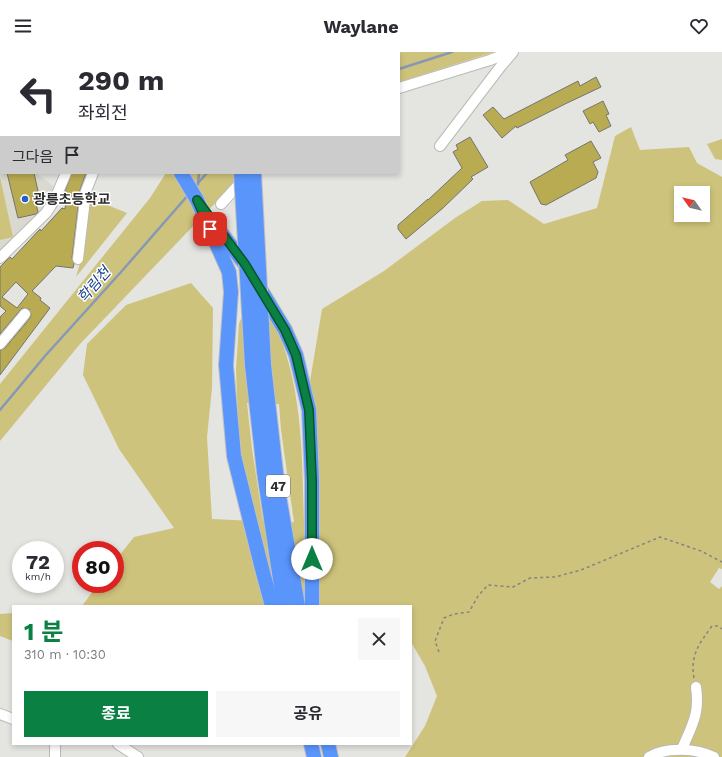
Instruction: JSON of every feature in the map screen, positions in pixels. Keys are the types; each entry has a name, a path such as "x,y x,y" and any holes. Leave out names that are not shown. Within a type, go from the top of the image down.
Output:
{"highway":[{"path":"182,174 197,200 245,264 285,330 296,355 309,410 312,481 312,605"},
{"name":"47","path":"241,174 258,365 264,472 284,605"},
{"name":"47","path":"254,174 258,365 298,605"},
{"path":"197,200 229,272 231,292 226,365 234,456 272,605"},
{"path":"311,745 314,757"},
{"path":"328,745 331,757"}],"street":[{"path":"400,88 490,60 510,52"},
{"path":"440,146 513,52"},
{"path":"0,258 46,213 55,198 66,174"},
{"path":"78,259 86,191 93,174"},
{"path":"221,204 249,174"},
{"path":"0,344 24,314"},
{"path":"682,749 694,722 698,705 696,687"},
{"path":"0,714 12,719"},
{"path":"54,745 55,757"},
{"path":"120,745 138,757"},
{"path":"649,757 657,753 682,749 714,757"}],"path":[{"path":"439,652 434,641 444,618 454,614 469,612 478,596 488,585 513,587 530,578 555,577 581,570 660,537 701,551 722,562"},
{"path":"696,687 692,666 696,649 712,626 722,628"}],"shaded area":[{"path":"400,52 494,52 400,82"},
{"path":"631,127 640,150 689,147 697,163 722,177 722,569 719,568 710,582 719,589 722,586 722,757 405,757 425,726 437,696 425,666 412,644 412,605 83,605 91,593 124,593 124,550 134,537 174,528 119,449 83,375 87,344 126,305 191,283 213,308 212,388 207,437 212,519 254,521 239,447 236,370 239,323 252,297 274,323 284,346 291,371 299,421 303,472 304,522 309,523 315,441 310,381 322,309 384,271 455,218 482,201 508,200 544,224 597,208 615,136","holes":["247,403 279,404 281,430 294,522 263,521 252,449"]},
{"path":"722,139 722,160 715,159 707,144"},
{"name":"광릉초등학교","path":"0,174 37,174 57,189 41,210 0,253"},
{"path":"165,174 243,174 80,344 0,441 0,384 150,198"},
{"path":"0,177 13,237 0,240"},
{"path":"90,198 127,213 76,277 83,252"},
{"path":"12,613 12,641 0,636 0,614"}],"building":[{"path":"596,77 601,87 517,128 516,126 502,138 483,115 493,107 504,119 578,81 580,86"},
{"path":"603,101 609,114 606,115 611,126 599,132 593,122 590,124 583,111"},
{"path":"470,137 488,167 471,177 473,179 443,208 406,239 398,229 398,225 428,200 462,168 453,152 458,149 456,145"},
{"path":"591,141 601,158 593,162 598,172 596,178 546,205 541,204 530,182 568,160 565,155"},
{"path":"7,174 34,174 38,191 33,193 38,212 36,214 18,218"},
{"path":"72,174 86,174 80,190 72,258 74,264 73,268 56,266 32,291 50,308 0,375 0,350 5,348 31,315 29,309 22,308 0,334 0,317 6,311 0,306 0,267 10,257 12,259 62,208 65,209 67,192 65,191","holes":["16,282 28,294 17,308 2,297"]}],"waterway":[{"path":"400,69 452,52"},
{"name":"학림천","path":"195,187 198,184 199,174"},
{"name":"학림천","path":"198,183 206,174"},
{"name":"학림천","path":"0,410 45,356 189,194"}],"place":[{"name":"광릉초등학교","path":"25,199"}],"route":[{"path":"210,229 197,200 245,264 285,330 296,355 309,410 312,481 312,559"}]}
